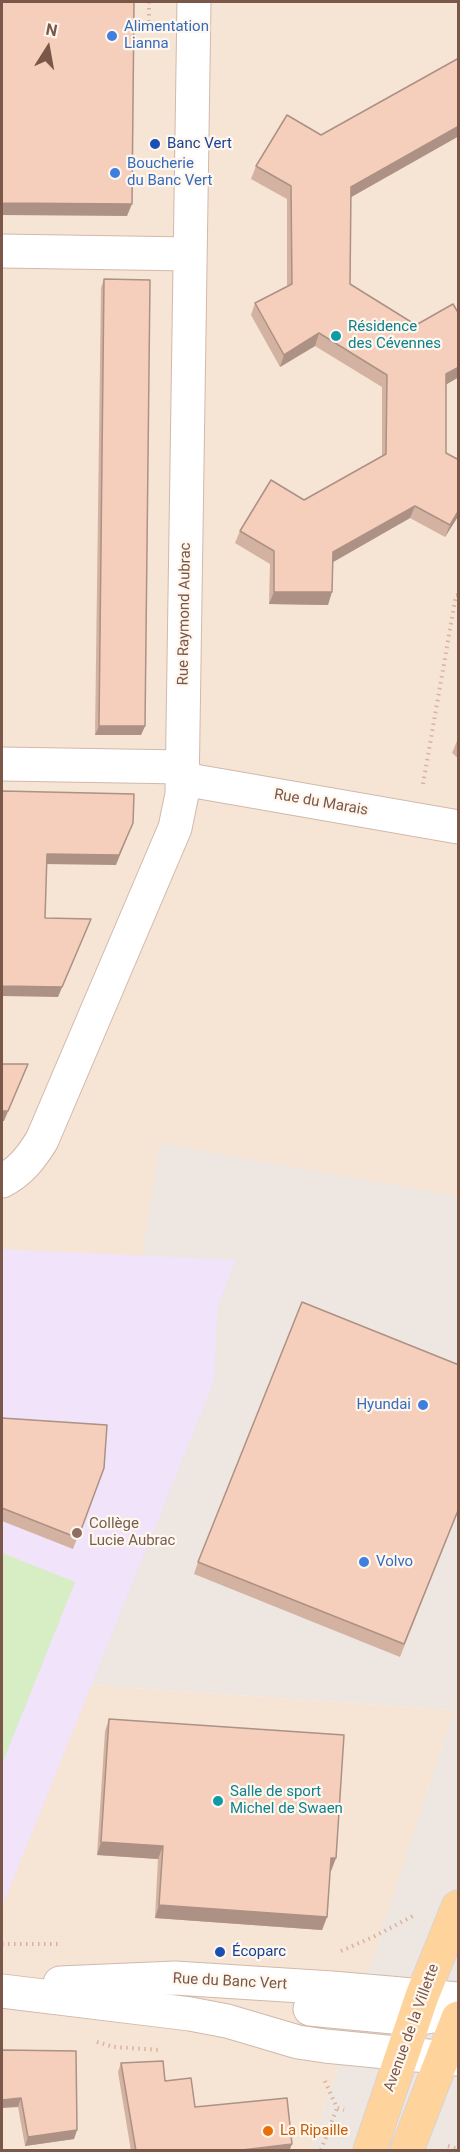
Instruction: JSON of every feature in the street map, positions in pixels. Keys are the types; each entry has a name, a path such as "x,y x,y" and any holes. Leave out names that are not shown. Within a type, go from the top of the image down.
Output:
{"main road":[{"name":"Avenue de la Villette","path":"370,2151 418,2007 459,1907"},
{"path":"407,2151 456,2029"}],"street":[{"name":"Rue Raymond Aubrac","path":"2,1181 17,1172 27,1162 49,1127 175,828 182,794 194,2"},
{"path":"2,251 190,254"},
{"name":"Rue du Marais","path":"2,764 183,773 459,827"},
{"name":"Rue du Banc Vert","path":"2,1986 175,1978 418,2007 456,2029"},
{"name":"Rue du Banc Vert","path":"2,1991 190,2014 309,2044 402,2054"},
{"name":"Rue du Banc Vert","path":"80,2001 199,2000 418,2007"},
{"path":"402,2054 428,2037 456,2029"}],"path":[{"path":"416,820 456,595 459,595"},
{"path":"336,1953 408,1919"},
{"path":"321,2151 337,2108 325,2085 324,2077"}],"shaded area":[{"path":"2,2 458,2 458,1199 450,1195 91,1685 454,1710 311,2150 2,2150"},
{"path":"160,1143 450,1195 458,1199 458,2150 311,2150 454,1710 91,1685 214,1381 218,1306 236,1261 142,1256"},
{"name":"Collège Lucie Aubrac","path":"2,1249 236,1260 218,1306 214,1381 2,1907"}],"green space":[{"path":"2,1553 75,1582 2,1764"}],"building":[{"path":"2,2 134,2 132,204 2,203"},
{"name":"Résidence des Cévennes","path":"459,58 459,126 351,187 350,284 416,325 453,304 459,314 459,367 446,374 446,453 459,460 459,510 450,525 415,506 333,552 332,592 274,592 274,551 240,531 271,480 304,500 386,454 387,375 319,333 284,355 255,303 292,284 291,186 256,166 287,115 321,135"},
{"path":"104,279 150,280 145,726 99,726"},
{"path":"2,791 134,794 133,823 119,855 47,854 45,918 91,919 62,987 2,986"},
{"path":"2,1064 28,1064 8,1111 2,1111"},
{"path":"302,1302 459,1365 459,1508 404,1644 198,1562"},
{"path":"2,1418 107,1425 104,1468 78,1538 2,1508"},
{"name":"Salle de sport Michel de Swaen","path":"109,1719 344,1735 336,1858 331,1858 327,1917 159,1905 163,1846 101,1842"},
{"path":"2,2050 76,2051 77,2130 28,2137 21,2098 2,2100"},
{"path":"163,2061 165,2081 191,2078 195,2107 287,2098 292,2144 234,2151 136,2151 121,2063"}],"place":[{"name":"Alimentation Lianna","path":"112,36"},
{"name":"Banc Vert","path":"155,144"},
{"name":"Boucherie du Banc Vert","path":"115,173"},
{"name":"Résidence des Cévennes","path":"336,336"},
{"name":"Hyundai","path":"423,1405"},
{"name":"Collège Lucie Aubrac","path":"77,1533"},
{"name":"Volvo","path":"364,1562"},
{"name":"Salle de sport Michel de Swaen","path":"218,1801"},
{"name":"Écoparc","path":"220,1952"},
{"name":"La Ripaille","path":"268,2131"}]}
